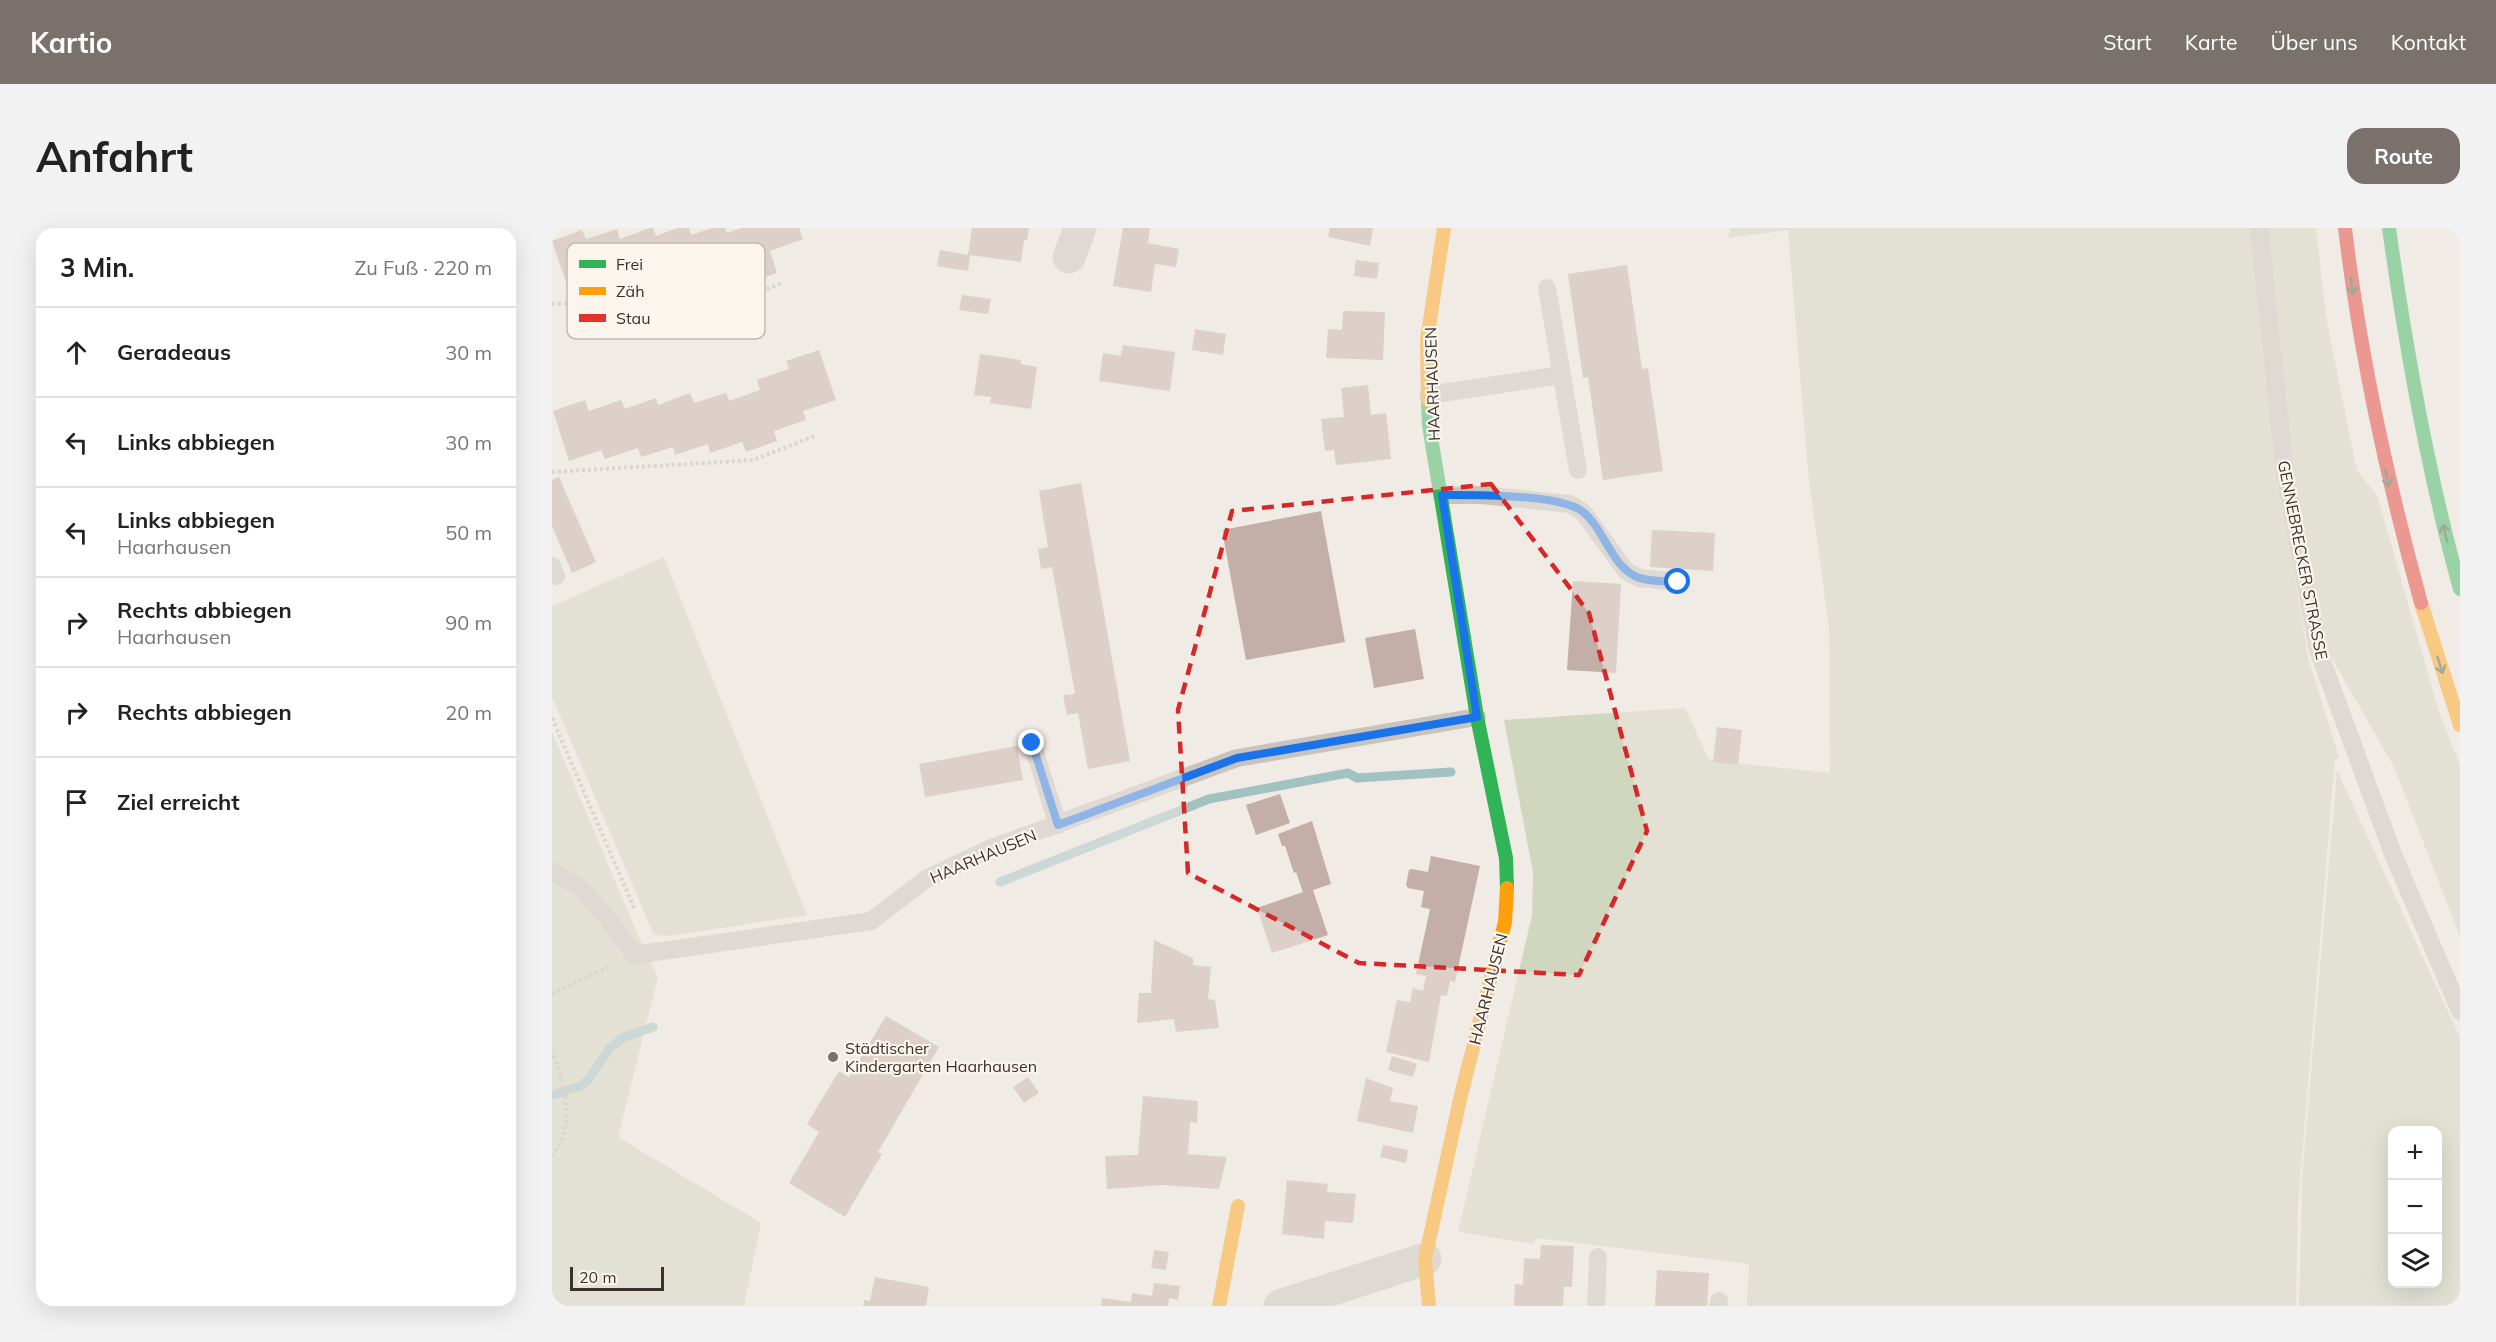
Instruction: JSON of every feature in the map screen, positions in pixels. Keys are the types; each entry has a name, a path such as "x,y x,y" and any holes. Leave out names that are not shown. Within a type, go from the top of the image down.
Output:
{"main road":[{"name":"HAARHAUSEN","path":"1429,1306 1425,1259 1461,1095 1505,922 1506,858 1477,717 1429,425 1427,340 1444,228"},
{"path":"2345,228 2365,372 2394,507 2413,578 2460,725"},
{"path":"2389,228 2404,344 2422,434 2460,589"},
{"path":"1219,1306 1238,1206"}],"street":[{"path":"1280,1306 1425,1259"}],"lane":[{"name":"GENNEBRECKER STRASSE","path":"2259,228 2285,474 2318,650 2393,854 2460,1011"},
{"path":"1547,288 1578,470"},
{"path":"1428,395 1562,375"},
{"path":"1442,495 1482,495 1570,504 1583,512 1626,571 1639,578 1678,582"},
{"name":"HAARHAUSEN","path":"634,956 871,921 926,879 989,849 1237,758 1477,717"},
{"path":"1032,743 1058,825"},
{"path":"552,871 580,889 609,920 634,956"},
{"path":"1596,1306 1598,1257"}],"path":[{"path":"765,290 783,283"},
{"path":"552,304 567,303"},
{"path":"552,472 753,459 815,436"},
{"path":"552,718 653,952"},
{"path":"552,994 634,956"},
{"path":"552,1050 564,1086 567,1115 562,1142 552,1155"}],"highlighted area":[{"path":"1491,484 1589,613 1647,831 1579,975 1359,963 1188,873 1178,710 1232,511"}],"green space":[{"path":"1731,228 2253,228 2279,485 2309,661 2339,758 2335,758 2298,1206 2296,1306 1747,1306 1749,1264 1536,1238 1533,1244 1458,1232 1532,915 1533,872 1504,720 1685,708 1709,760 1830,773 1829,628 1808,472 1788,230 1728,238"},
{"path":"2266,228 2316,228 2326,317 2357,471 2377,495 2439,712 2460,766 2460,936 2393,765 2326,648 2291,473"},
{"path":"664,557 807,915 670,936 654,935 552,697 552,606"},
{"path":"552,732 658,977 618,1137 761,1223 744,1306 552,1306"},
{"path":"2337,770 2460,1038 2460,1306 2299,1306 2302,1177"}],"building":[{"path":"650,228 653,228 656,236 677,228 689,228 691,235 712,228 725,228 727,233 741,228 799,228 803,239 770,251 777,273 765,277 765,243 567,243 567,285 552,241 582,230 586,239 617,229 620,239"},
{"path":"972,228 1029,228 1027,240 1024,240 1021,262 970,255 968,271 937,266 940,250 968,255"},
{"path":"1123,228 1150,228 1148,243 1179,249 1176,267 1155,264 1151,292 1113,286"},
{"path":"1330,228 1373,228 1370,246 1328,237"},
{"path":"1356,260 1379,263 1377,279 1354,276"},
{"path":"1627,265 1642,369 1648,368 1663,471 1603,480 1588,377 1583,378 1568,274"},
{"path":"962,295 991,299 988,314 959,310"},
{"path":"1343,311 1385,312 1383,360 1326,358 1328,329 1342,330"},
{"path":"1195,329 1226,334 1223,355 1192,350"},
{"path":"1123,345 1175,352 1170,391 1099,381 1103,353 1121,356"},
{"path":"819,350 836,400 803,411 806,420 774,431 777,441 746,452 742,442 710,453 708,444 675,455 673,447 641,457 638,448 605,459 601,450 569,461 553,411 585,400 589,411 621,400 625,409 656,398 658,405 690,393 694,403 726,393 729,401 760,390 757,380 789,369 786,361"},
{"path":"980,354 1021,360 1021,364 1037,367 1031,409 990,403 991,397 974,395"},
{"path":"1368,385 1371,415 1386,413 1391,459 1336,465 1334,450 1325,451 1321,419 1344,417 1341,388"},
{"path":"559,477 596,562 572,573 552,526 552,480"},
{"path":"1081,483 1130,761 1088,769 1078,713 1067,715 1063,695 1075,694 1052,567 1041,569 1038,549 1048,547 1039,491"},
{"path":"1321,511 1345,642 1246,660 1222,530"},
{"path":"1652,530 1715,533 1713,571 1650,567"},
{"path":"1573,581 1621,584 1616,673 1567,670"},
{"path":"1415,629 1424,679 1374,688 1365,638"},
{"path":"1717,727 1742,730 1738,765 1713,762"},
{"path":"1017,746 1023,780 925,797 919,764"},
{"path":"1280,794 1290,823 1256,835 1246,805"},
{"path":"1312,821 1331,884 1313,890 1328,935 1272,953 1257,908 1303,892 1278,834"},
{"path":"1431,856 1480,866 1455,982 1450,981 1447,996 1441,995 1429,1062 1386,1052 1397,1000 1410,1002 1413,988 1423,991 1426,976 1416,974 1430,909 1421,907 1424,891 1408,888 1406,885 1409,870 1428,872"},
{"path":"1154,940 1193,958 1193,965 1211,967 1208,999 1215,1000 1219,1028 1176,1032 1174,1019 1137,1023 1139,993 1151,993"},
{"path":"886,1016 939,1047 878,1152 882,1154 845,1217 789,1183 819,1132 807,1124 839,1071 849,1077"},
{"path":"1392,1056 1417,1064 1413,1077 1388,1070"},
{"path":"1028,1077 1039,1093 1024,1103 1013,1087"},
{"path":"1366,1078 1393,1088 1390,1101 1418,1106 1413,1133 1357,1121"},
{"path":"1143,1096 1198,1101 1197,1123 1190,1122 1188,1154 1227,1157 1219,1189 1163,1185 1107,1189 1105,1156 1138,1155"},
{"path":"1383,1145 1408,1150 1406,1163 1380,1157"},
{"path":"1287,1180 1328,1184 1327,1192 1356,1194 1353,1223 1325,1221 1324,1239 1282,1234"},
{"path":"1541,1245 1574,1246 1572,1287 1564,1287 1563,1306 1514,1306 1515,1284 1523,1285 1524,1258 1540,1259"},
{"path":"1154,1250 1169,1252 1166,1270 1151,1268"},
{"path":"1657,1270 1709,1273 1707,1306 1655,1306"},
{"path":"875,1277 929,1287 926,1306 863,1306 864,1300 870,1301"},
{"path":"1154,1283 1180,1286 1178,1300 1169,1298 1168,1306 1101,1306 1102,1298 1131,1302 1132,1293 1152,1296"}],"waterway":[{"path":"1000,882 1209,799 1348,773 1357,778 1451,772"},
{"path":"552,1095 580,1086 588,1080 610,1048 622,1038 653,1027"}],"traffic: fast":[{"path":"2389,228 2419,410 2437,500 2460,589"},
{"path":"1428,400 1429,425 1477,717 1506,858 1507,888"}],"traffic: slow":[{"path":"1428,400 1427,340 1444,228"},
{"path":"2421,603 2460,725"},
{"path":"1429,1306 1425,1259 1461,1095 1505,922 1507,888"},
{"path":"1219,1306 1238,1206"}],"traffic: jam":[{"path":"2345,228 2358,323 2376,417 2421,603"}],"place":[{"name":"Städtischer Kindergarten Haarhausen","path":"833,1057"}],"route":[{"path":"1032,743 1058,825 1237,758 1477,717 1442,495 1482,495 1570,504 1583,512 1626,571 1639,578 1678,582"}]}
